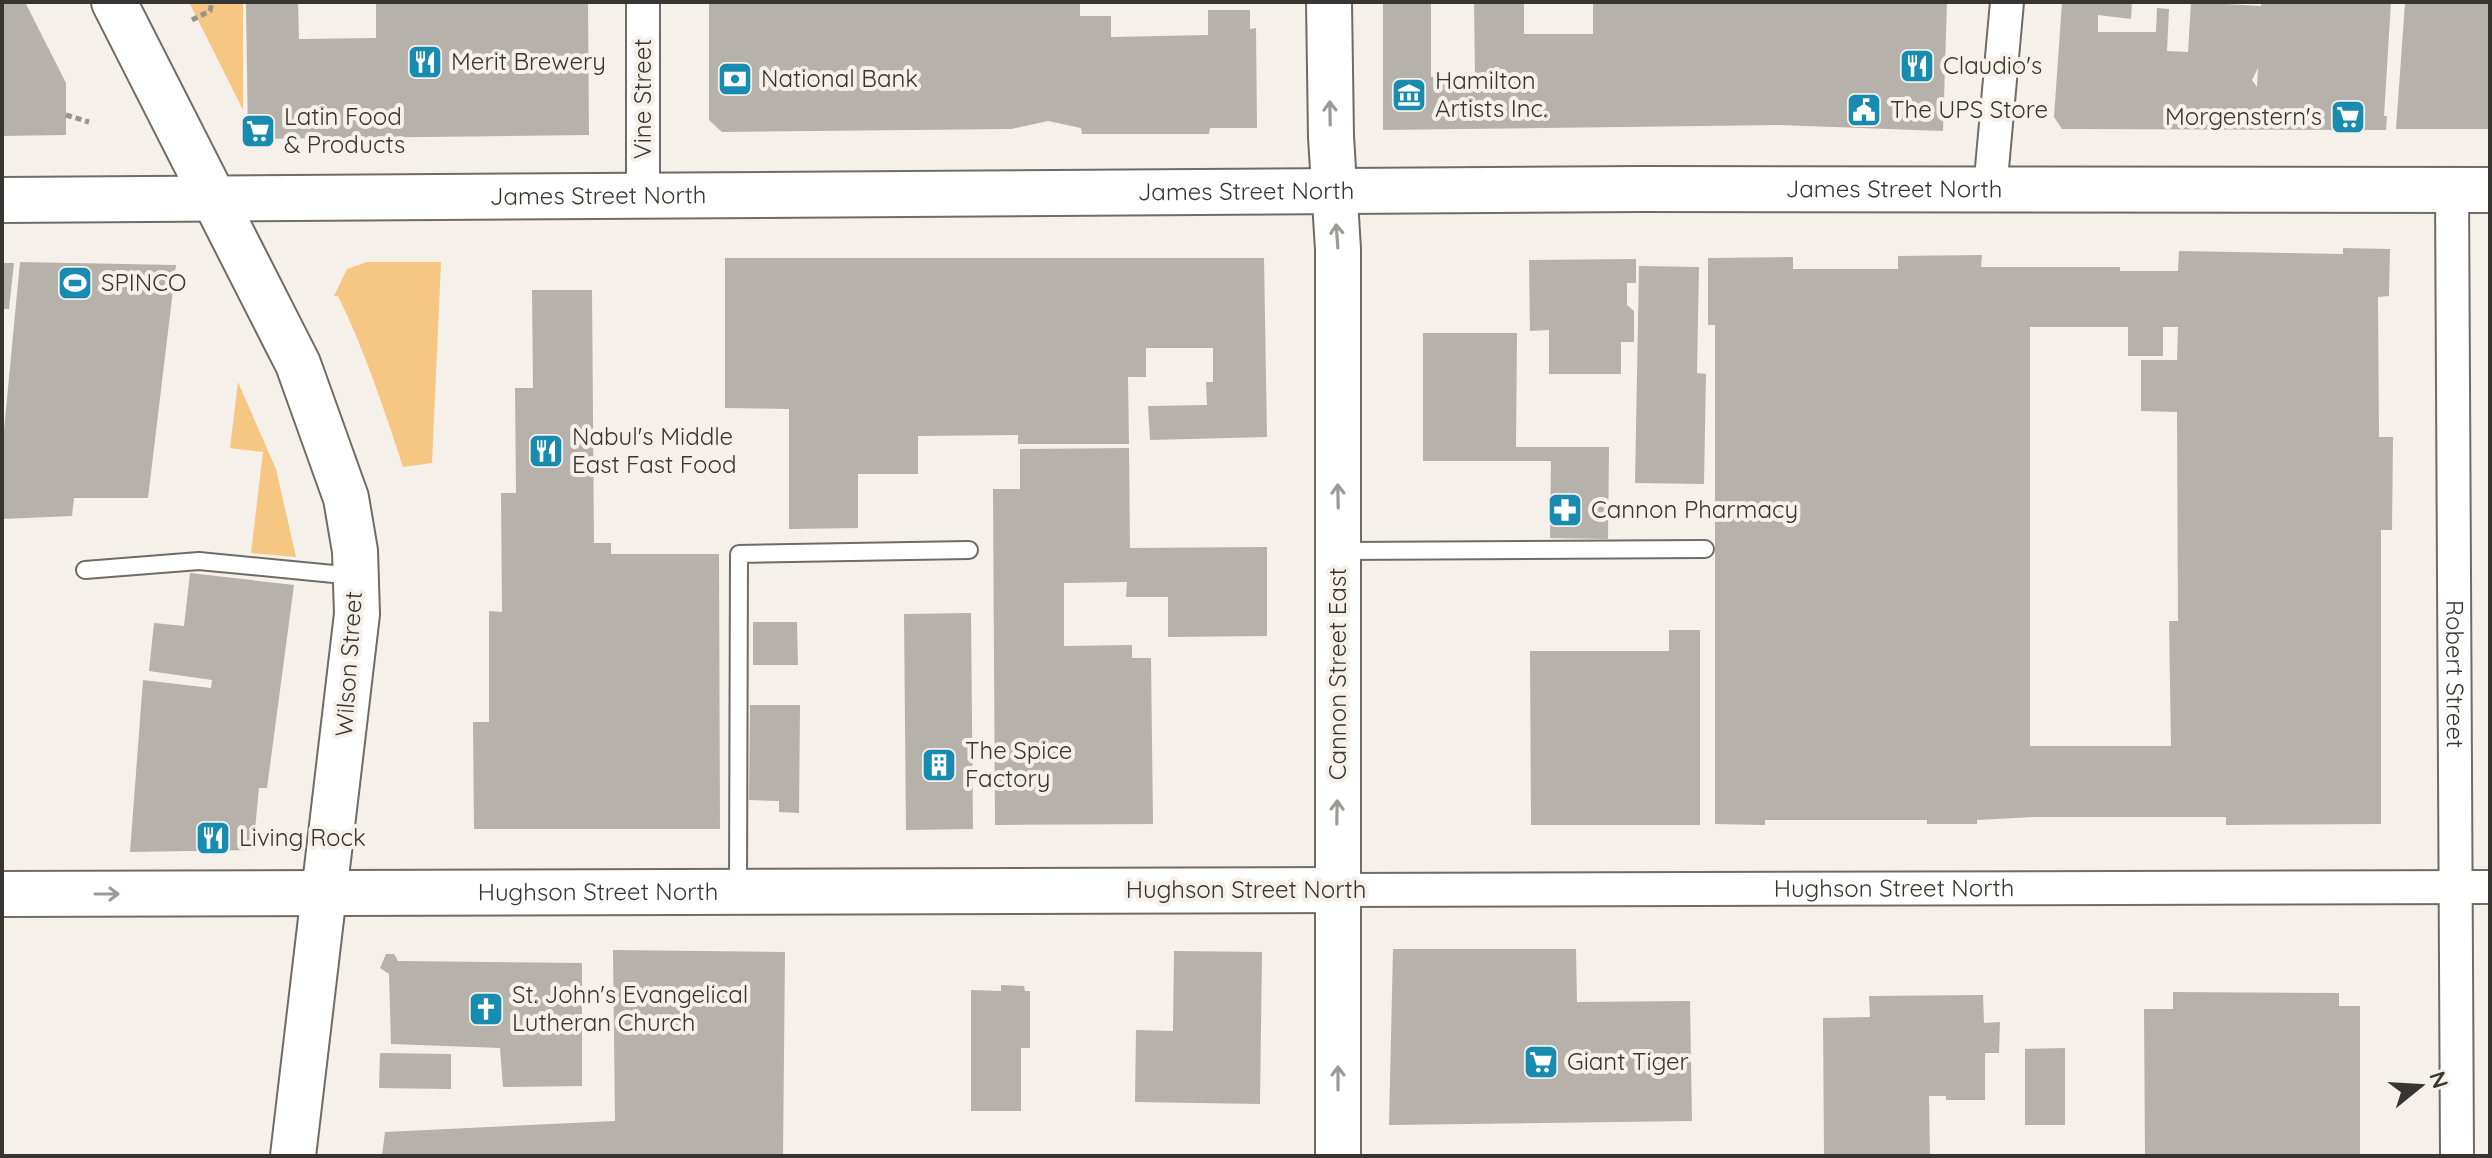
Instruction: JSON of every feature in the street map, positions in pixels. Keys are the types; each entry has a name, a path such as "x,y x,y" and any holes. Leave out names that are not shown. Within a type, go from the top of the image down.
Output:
{"main road":[{"name":"Wilson Street","path":"114,2 303,378 346,498 357,614 293,1156"},
{"name":"Cannon Street East","path":"1329,2 1338,249 1338,1156"},
{"name":"James Street North","path":"2,200 1334,191 2471,190"},
{"name":"Hughson Street North","path":"2,894 1338,890"}],"street":[{"name":"Vine Street","path":"643,2 643,196"},
{"path":"1990,190 2007,2"},
{"name":"Robert Street","path":"2457,1156 2454,887 2471,190"},
{"name":"Hughson Street North","path":"1338,890 2490,887"}],"lane":[{"path":"1338,551 1705,549"},
{"path":"738,892 739,554 969,550"},
{"path":"85,570 199,561 355,576"}],"path":[{"path":"192,20 210,11 212,2"},
{"path":"66,115 89,122"}],"shaded area":[{"path":"189,2 243,2 243,110"},
{"path":"367,262 441,262 432,463 403,467 357,338 338,296 334,296 347,269"},
{"path":"238,382 276,469 296,557 251,553 263,452 230,448"}],"building":[{"path":"2,2 25,2 66,83 66,135 2,136"},
{"path":"246,2 298,2 299,39 376,38 376,2 588,2 589,135 248,139"},
{"path":"709,2 1080,3 1080,16 1111,16 1111,37 1208,35 1208,10 1250,10 1250,29 1256,28 1257,128 1210,128 1209,134 1082,134 1081,128 1048,121 1011,129 722,132 709,120"},
{"path":"1383,2 1431,2 1431,77 1475,77 1474,2 1524,2 1524,34 1593,34 1593,2 1947,2 1943,131 1779,125 1383,130"},
{"path":"2062,2 2132,2 2131,19 2098,15 2098,32 2156,32 2157,8 2169,9 2167,51 2188,52 2191,2 2261,6 2261,2 2391,2 2384,116 2387,116 2386,130 2062,129 2054,117","holes":["2258,68 2257,87 2252,80"]},
{"path":"2490,2 2490,129 2396,129 2405,3"},
{"path":"2343,248 2390,249 2389,296 2378,297 2379,437 2393,437 2392,530 2381,530 2381,824 2226,825 2226,817 2035,817 1977,820 1977,824 1927,824 1927,820 1765,820 1765,825 1715,824 1715,325 1708,325 1708,258 1793,257 1793,269 1898,269 1898,256 1982,255 1981,267 2120,267 2120,271 2178,271 2179,251 2343,254","holes":["2030,327 2128,327 2128,356 2163,356 2163,327 2178,327 2177,360 2141,360 2141,411 2177,412 2178,621 2169,621 2171,746 2030,746"]},
{"path":"725,258 1264,258 1267,437 1150,440 1148,406 1207,405 1206,382 1213,382 1213,348 1146,348 1146,377 1128,377 1129,444 1018,444 1018,435 918,436 918,474 858,474 858,528 789,529 789,409 725,408"},
{"path":"1636,259 1636,283 1627,283 1627,305 1634,311 1634,342 1621,342 1621,374 1549,374 1549,330 1530,331 1529,260"},
{"path":"20,262 176,265 148,498 74,498 72,516 2,519 2,451"},
{"path":"2,263 14,263 9,309 2,309"},
{"path":"1639,266 1699,267 1697,373 1706,374 1704,484 1635,483"},
{"path":"532,290 592,290 594,543 611,543 611,554 719,554 720,829 474,829 473,722 489,722 489,611 502,612 501,493 516,493 515,388 533,388"},
{"path":"1423,333 1517,333 1516,447 1609,447 1608,539 1550,538 1551,461 1423,461"},
{"path":"1129,448 1130,548 1267,547 1267,636 1168,637 1168,597 1126,597 1127,582 1064,583 1064,646 1132,645 1132,658 1151,658 1153,824 995,825 993,489 1020,489 1020,449"},
{"path":"190,573 294,585 267,788 259,788 253,850 130,852 143,680 211,688 212,680 149,671 154,623 184,626"},
{"name":"The Spice Factory","path":"971,613 973,829 906,830 904,614"},
{"path":"753,622 797,622 798,665 753,665"},
{"path":"1669,630 1700,630 1700,825 1531,825 1530,651 1669,651"},
{"path":"750,705 800,705 799,813 779,812 779,801 749,800"},
{"name":"Giant Tiger","path":"1393,949 1576,949 1577,1002 1690,1001 1692,1121 1389,1125"},
{"path":"613,950 785,952 783,1156 382,1156 385,1132 615,1121"},
{"path":"1174,951 1262,952 1260,1104 1135,1102 1136,1030 1173,1031"},
{"name":"St. John's Evangelical Lutheran Church","path":"386,954 394,954 398,961 582,963 582,1086 503,1087 500,1048 391,1044 389,974 380,968"},
{"path":"1001,985 1024,986 1025,991 1030,991 1030,1048 1021,1048 1021,1111 971,1111 971,990 1001,991"},
{"path":"2173,992 2339,993 2339,1006 2360,1006 2360,1154 2145,1156 2144,1009 2173,1009"},
{"path":"1983,995 1984,1023 2000,1022 1999,1053 1985,1053 1985,1100 1946,1100 1946,1096 1929,1096 1930,1156 1824,1156 1823,1018 1870,1017 1869,996"},
{"path":"2065,1048 2065,1125 2025,1125 2025,1049"},
{"path":"380,1053 451,1054 451,1089 379,1088"}],"place":[{"name":"Merit Brewery","path":"425,62"},
{"name":"Claudio's","path":"1917,66"},
{"name":"National Bank","path":"735,79"},
{"name":"Hamilton Artists Inc.","path":"1409,95"},
{"name":"The UPS Store","path":"1864,110"},
{"name":"Morgenstern's","path":"2348,117"},
{"name":"Latin Food & Products","path":"258,131"},
{"name":"SPINCO","path":"75,283"},
{"name":"Nabul's Middle East Fast Food","path":"546,451"},
{"name":"Cannon Pharmacy","path":"1565,510"},
{"name":"The Spice Factory","path":"939,765"},
{"name":"Living Rock","path":"213,838"},
{"name":"St. John's Evangelical Lutheran Church","path":"486,1009"},
{"name":"Giant Tiger","path":"1541,1062"}]}
